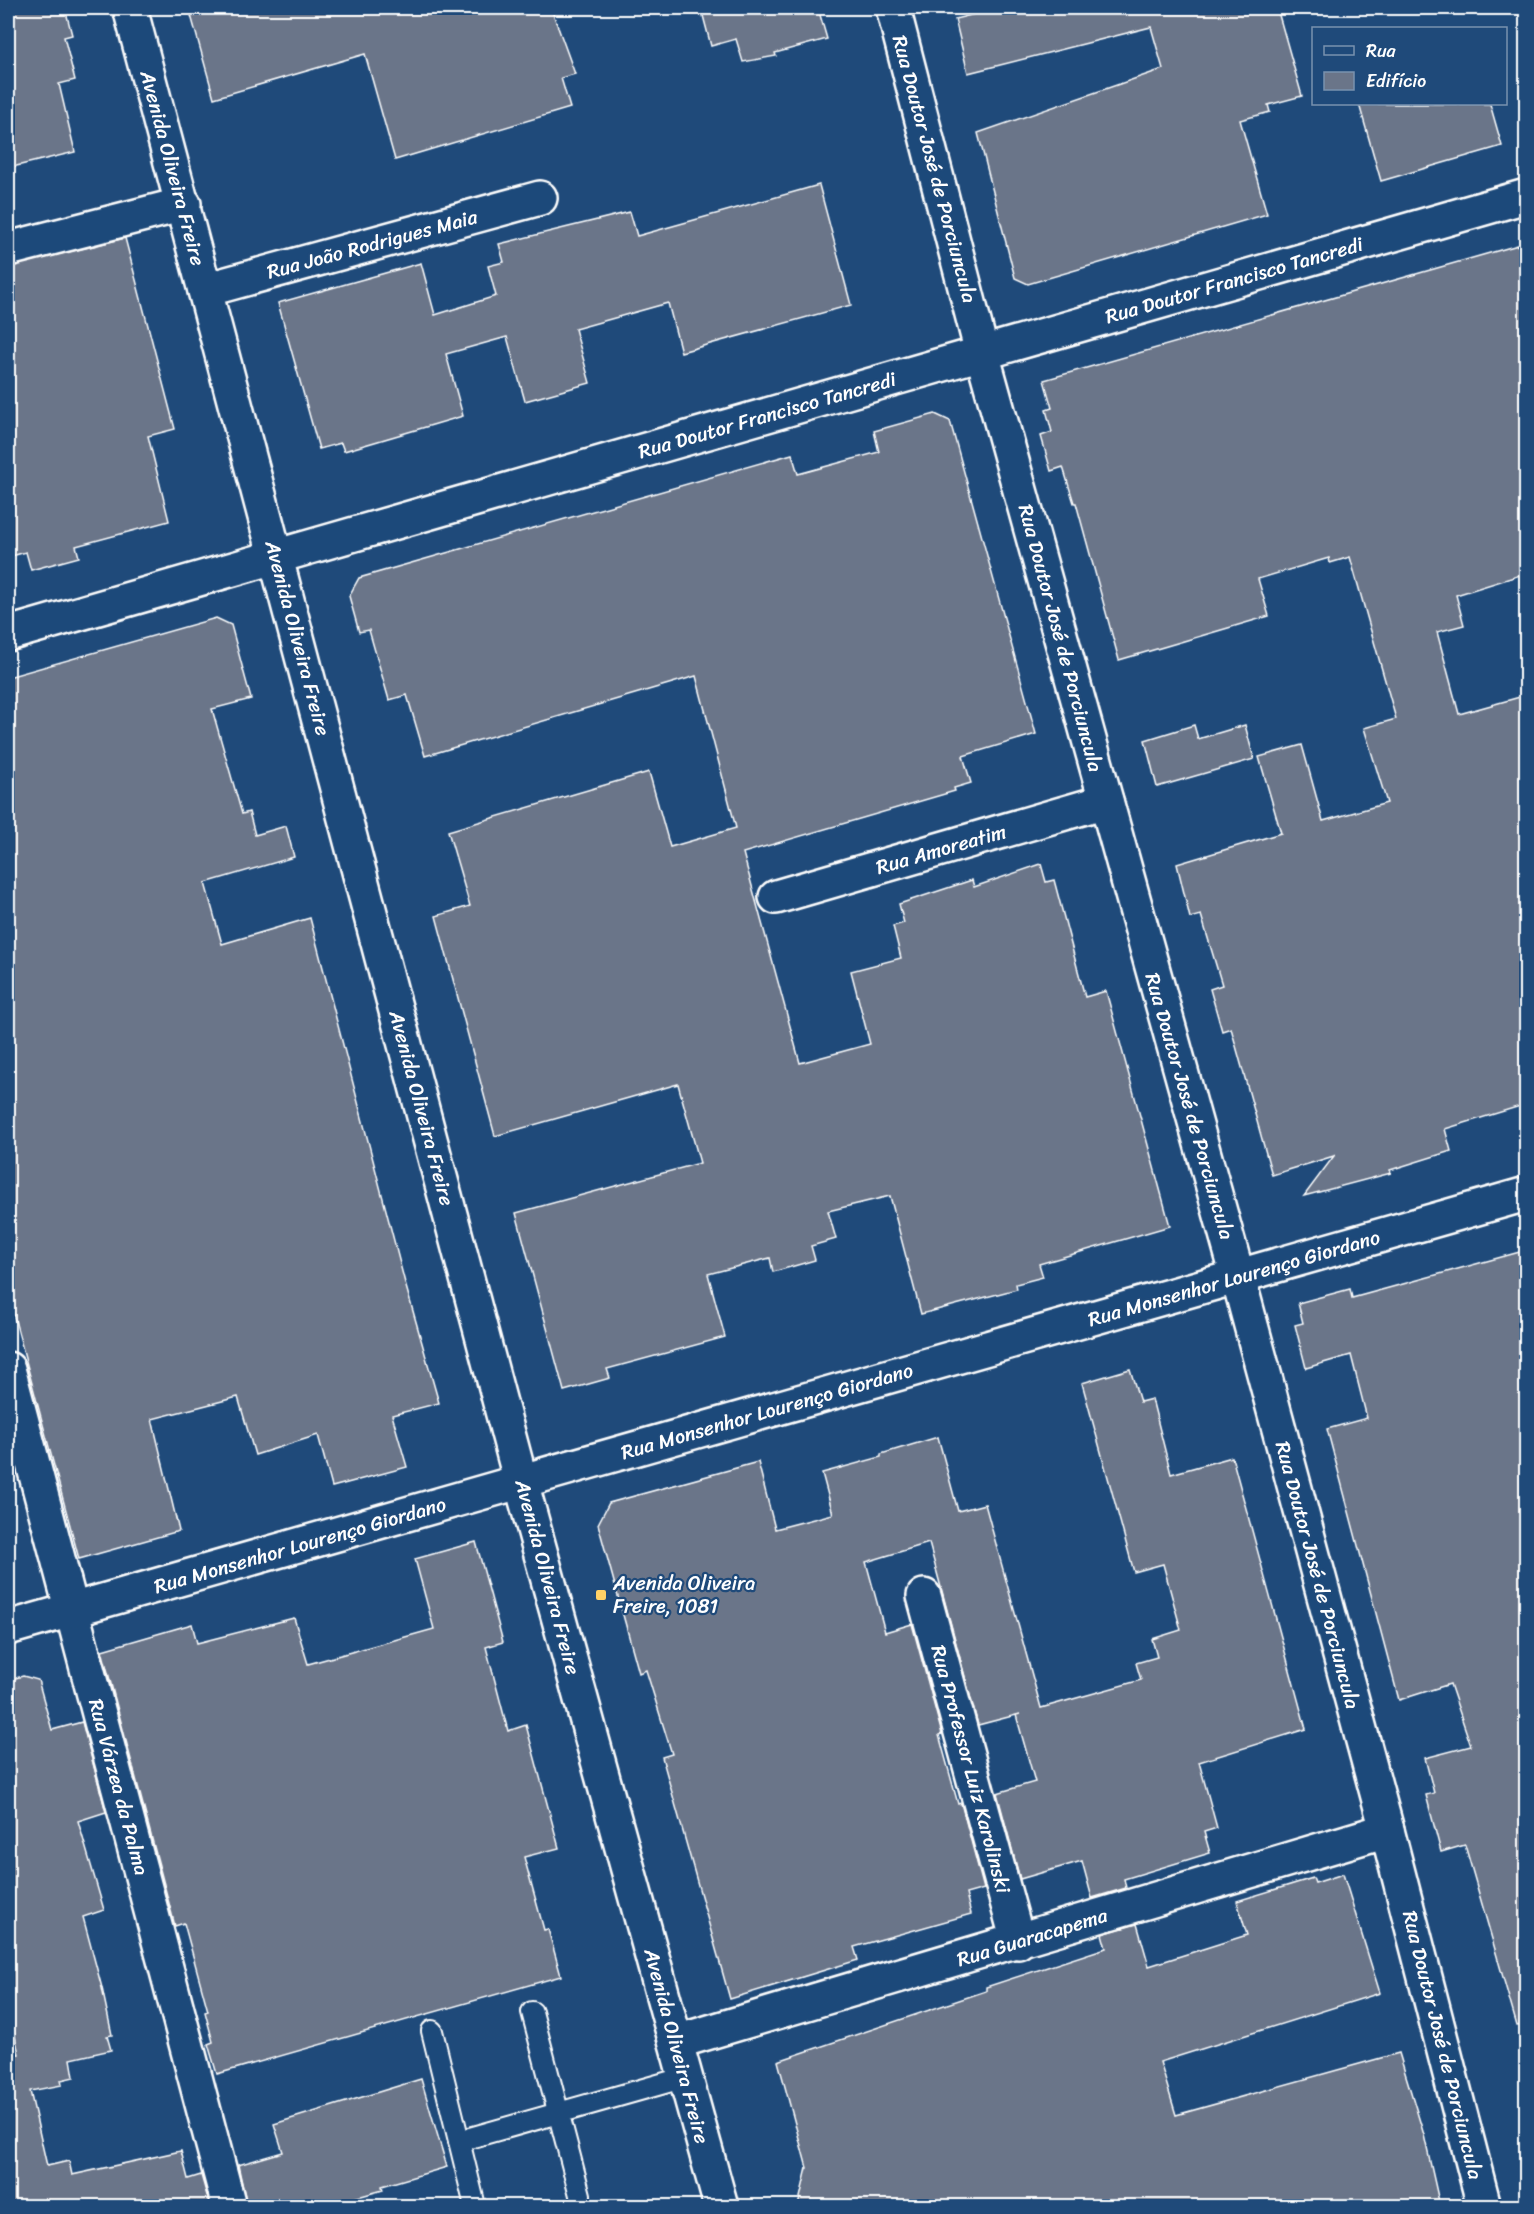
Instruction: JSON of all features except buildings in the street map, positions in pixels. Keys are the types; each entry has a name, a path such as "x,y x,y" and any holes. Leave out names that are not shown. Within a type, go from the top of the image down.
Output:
{"street":[{"name":"Avenida Oliveira Freire","path":"130,8 184,204 521,1482 721,2206"},
{"name":"Rua Doutor José de Porciuncula","path":"893,8 982,353 1238,1277 1387,1830 1484,2206"},
{"name":"Rua Doutor Francisco Tancredi","path":"8,634 1527,196"},
{"name":"Rua João Rodrigues Maia","path":"205,290 540,198"},
{"path":"8,249 184,204"},
{"name":"Rua Amoreatim","path":"776,897 1106,801"},
{"name":"Rua Monsenhor Lourenço Giordano","path":"8,1628 1527,1194"},
{"name":"Rua Várzea da Palma","path":"8,1369 229,2206"},
{"name":"Rua Professor Luiz Karolinski","path":"924,1596 1018,1942"},
{"name":"Rua Guaracapema","path":"676,2042 1018,1942 1387,1830"}],"lane":[{"path":"532,2012 580,2195"},
{"path":"432,2031 476,2206"},
{"path":"459,2141 686,2077"}],"place":[{"name":"Avenida Oliveira Freire, 1081","path":"601,1595"}]}
